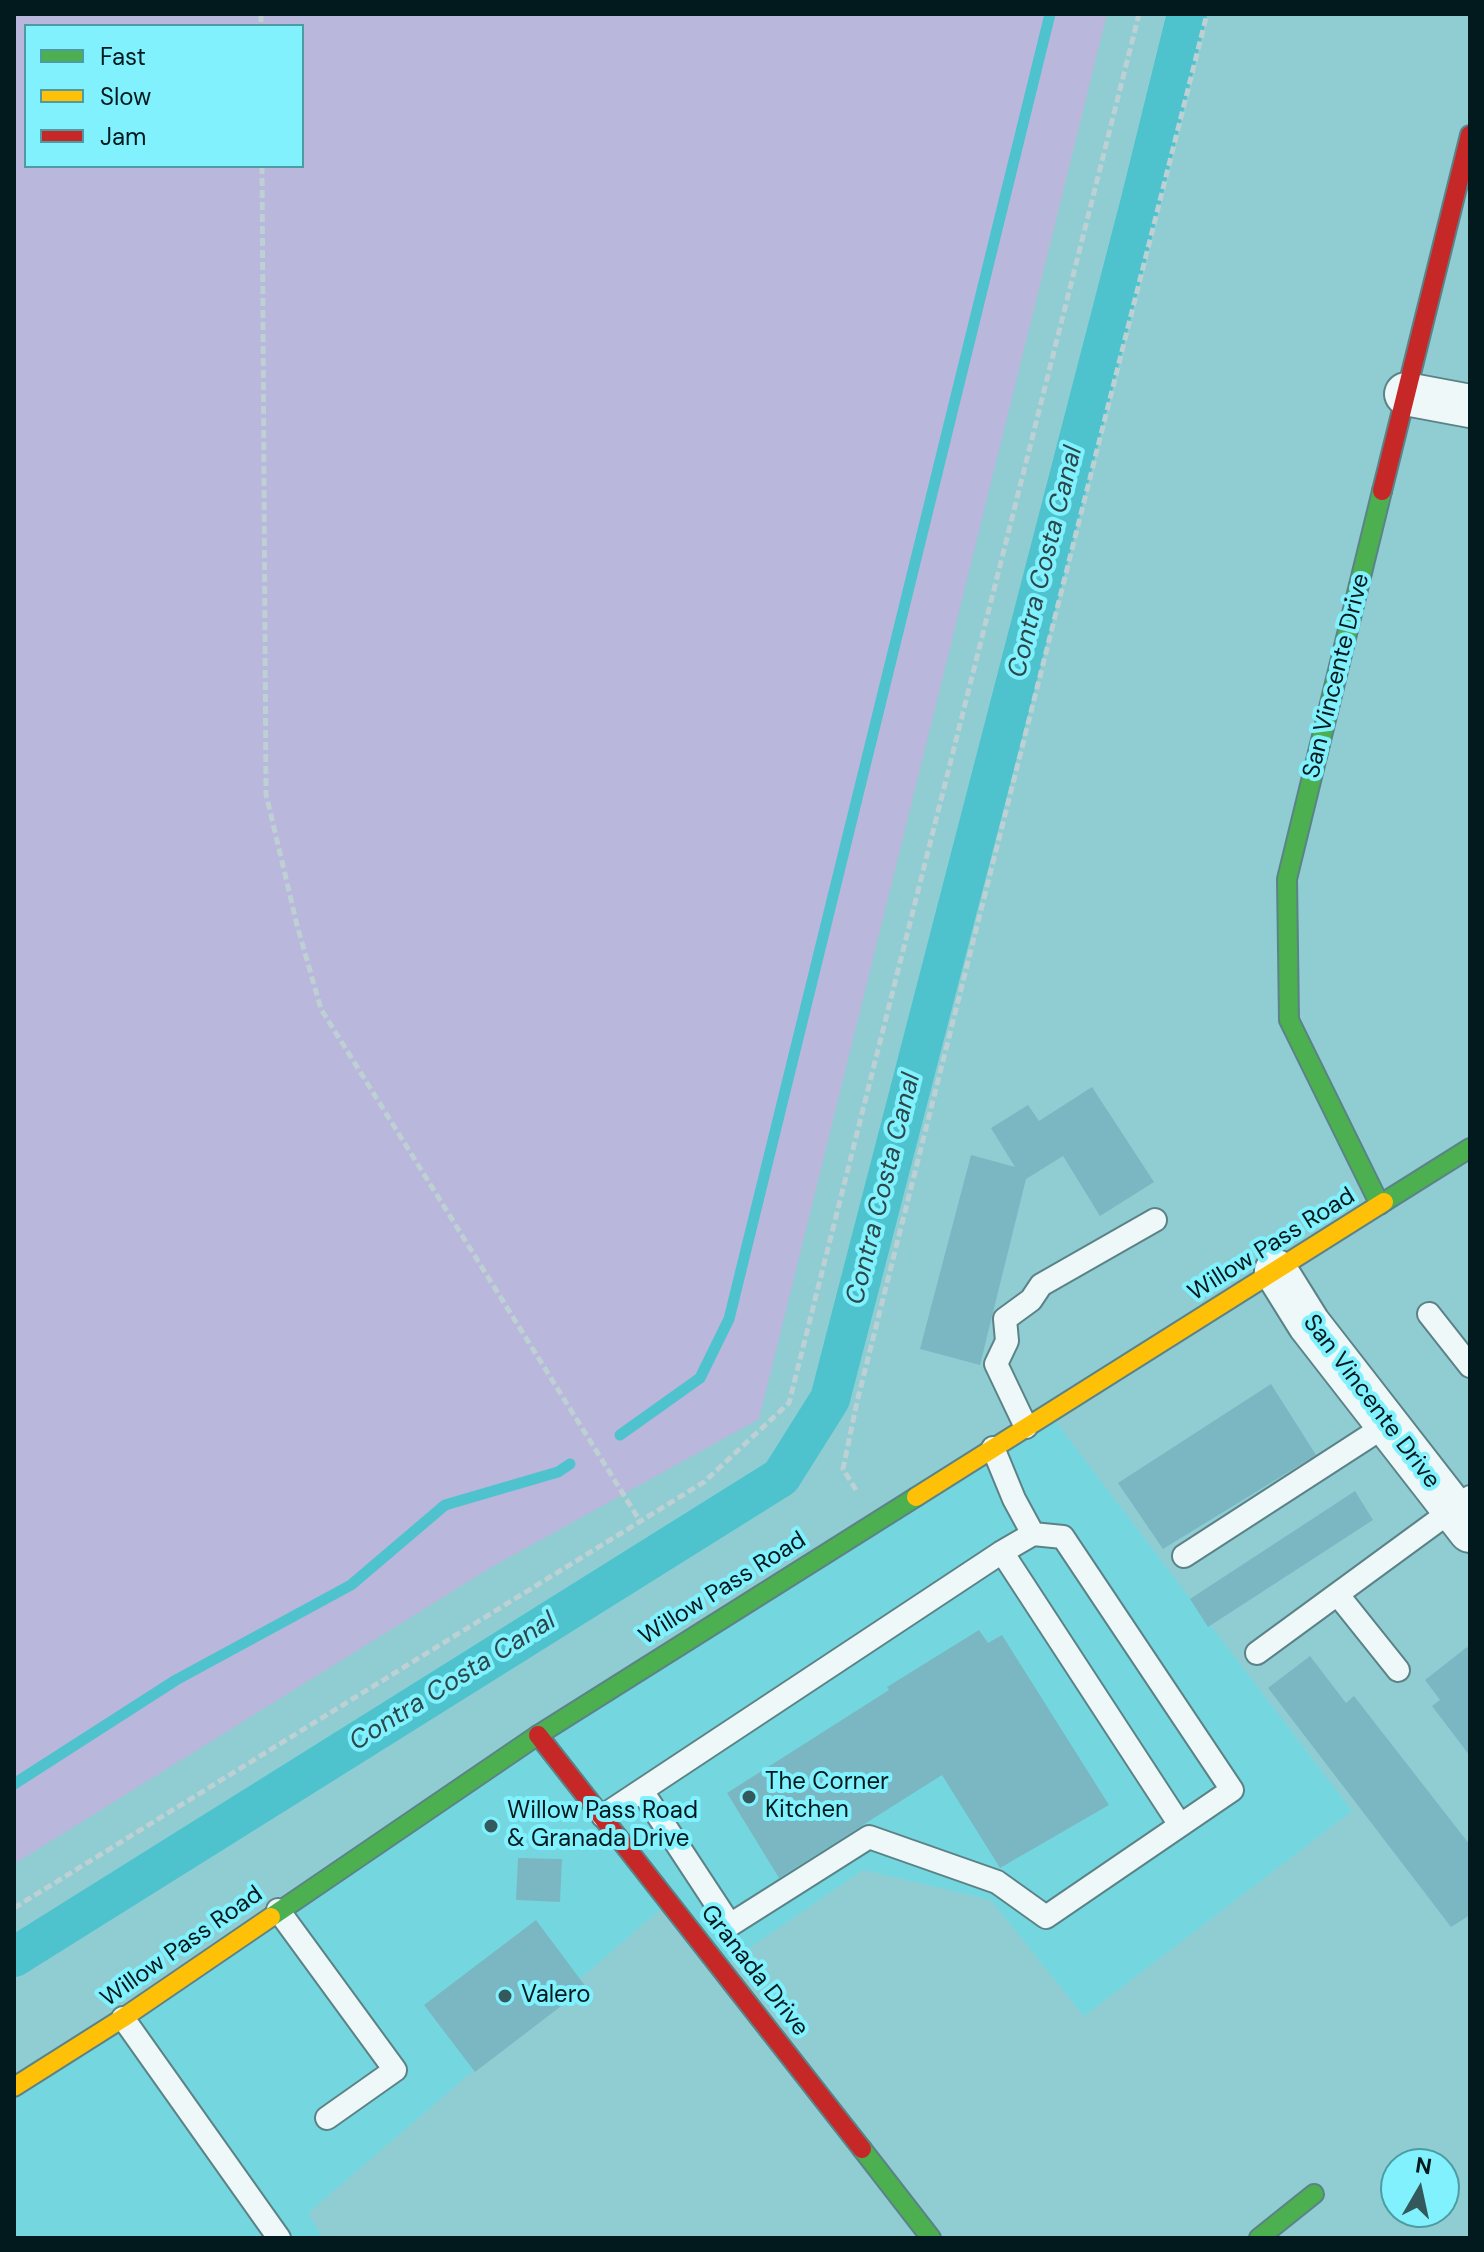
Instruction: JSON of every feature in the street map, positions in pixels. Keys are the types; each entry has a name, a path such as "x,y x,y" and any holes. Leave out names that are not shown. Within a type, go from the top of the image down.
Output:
{"street":[{"name":"San Vincente Drive","path":"1380,1205 1289,1020 1287,879 1470,135"},
{"path":"1406,394 1470,406"},
{"name":"Willow Pass Road","path":"14,2087 123,2018 538,1735 1470,1148"},
{"name":"San Vincente Drive","path":"1276,1271 1309,1324 1388,1424 1465,1513"},
{"name":"Granada Drive","path":"538,1735 931,2238"},
{"path":"1259,2238 1314,2194"}],"lane":[{"path":"1026,1427 996,1364 1007,1341 1005,1319 1031,1300 1041,1285 1155,1220"},
{"path":"1429,1314 1470,1366"},
{"path":"1184,1556 1388,1424"},
{"path":"993,1448 1014,1499 1033,1534"},
{"path":"1257,1653 1338,1595 1465,1513"},
{"path":"603,1816 1033,1534 1063,1537 1232,1790 1046,1917 997,1882 869,1837 730,1925 642,1791"},
{"path":"1002,1552 1180,1825"},
{"path":"1338,1595 1398,1670"},
{"path":"278,1910 395,2070 327,2118"},
{"path":"123,2018 279,2238"}],"path":[{"path":"14,1908 704,1482 789,1403 1139,14"},
{"path":"875,1521 843,1469 857,1402 1207,14"},
{"path":"262,168 266,794 297,925 321,1009 640,1521"}],"shaded area":[{"path":"14,14 1107,14 759,1419 490,1568 14,1864"},
{"path":"1049,1413 1352,1811 1084,2016 991,1900 863,1870 720,1968 669,1902 308,2213 323,2238 14,2238 14,2087"}],"building":[{"path":"1092,1087 1154,1182 1100,1216 1063,1156 1026,1179 980,1365 920,1349 971,1155 1015,1167 991,1128 1028,1105 1039,1121"},
{"path":"1271,1384 1316,1455 1163,1549 1118,1483"},
{"path":"1355,1491 1373,1520 1208,1627 1190,1599"},
{"path":"979,1630 988,1643 1002,1635 1109,1805 1000,1868 942,1775 779,1878 727,1793"},
{"path":"1467,1647 1470,1651 1470,1756 1432,1706 1440,1700 1425,1680"},
{"path":"1310,1656 1346,1703 1354,1696 1470,1845 1470,1915 1451,1927 1268,1688"},
{"path":"518,1858 562,1859 560,1902 516,1900"},
{"name":"Valero","path":"536,1920 586,1987 475,2072 424,2005"}],"waterway":[{"path":"620,1435 700,1378 729,1319 1050,14"},
{"name":"Contra Costa Canal","path":"14,1957 781,1477 830,1399 1187,14"},
{"path":"14,1784 176,1680 351,1585 445,1505 558,1472 570,1464"}],"traffic: fast":[{"path":"1380,1205 1289,1020 1287,879 1382,491"},
{"path":"1384,1202 1470,1148"},
{"path":"271,1917 538,1735 916,1497"},
{"path":"862,2149 931,2238"},
{"path":"1259,2238 1314,2194"}],"traffic: slow":[{"path":"916,1497 1384,1202"},
{"path":"14,2087 123,2018 271,1917"}],"traffic: jam":[{"path":"1382,491 1470,135"},
{"path":"538,1735 862,2149"}],"place":[{"name":"The Corner Kitchen","path":"749,1797"},
{"name":"Willow Pass Road & Granada Drive","path":"491,1826"},
{"name":"Valero","path":"505,1996"}]}
